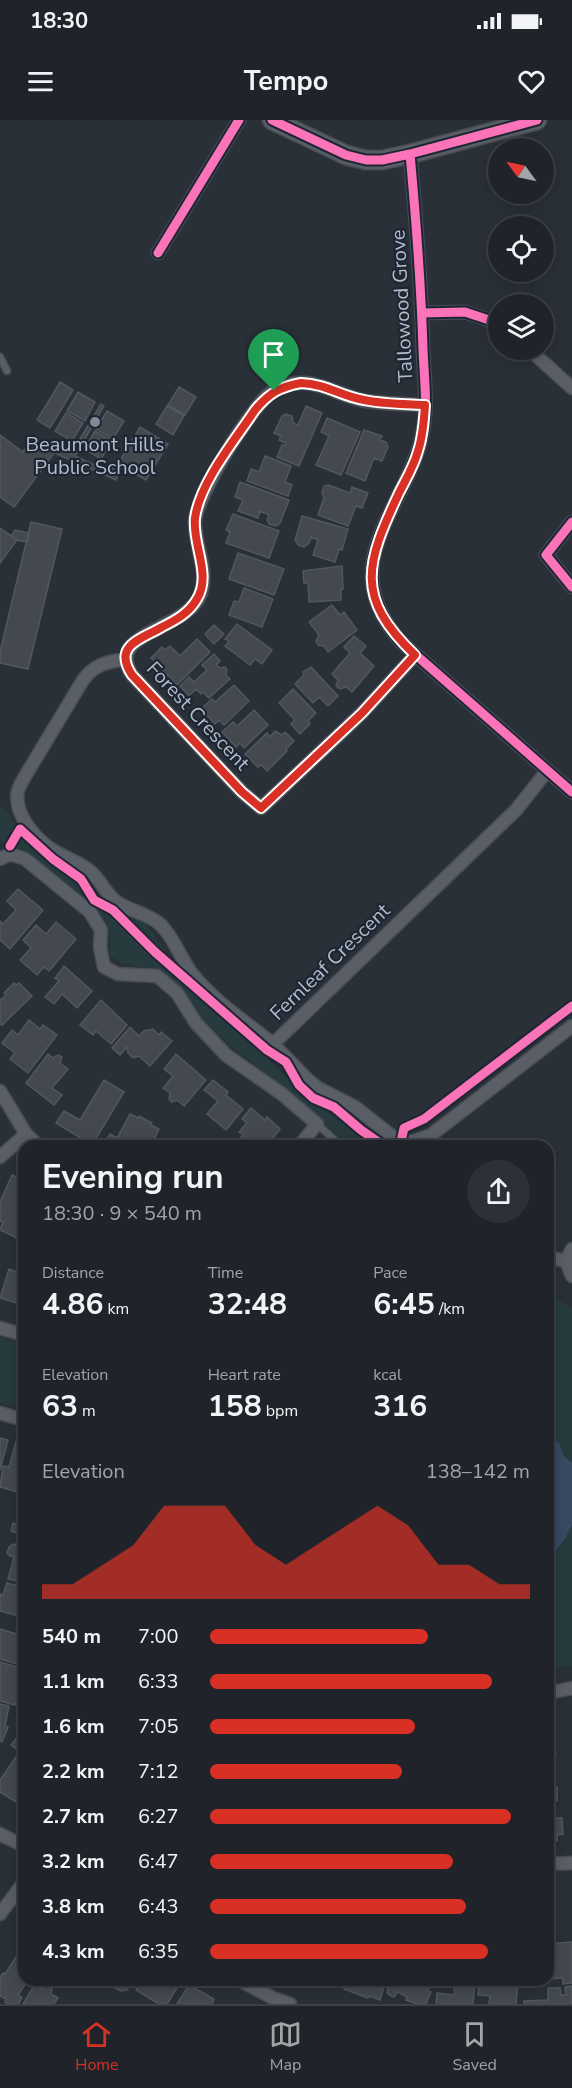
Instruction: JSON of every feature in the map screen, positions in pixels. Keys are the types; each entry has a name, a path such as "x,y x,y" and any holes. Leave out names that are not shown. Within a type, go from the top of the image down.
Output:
{"street":[{"path":"158,253 239,120"},
{"path":"272,120 346,155 366,160 382,160 410,154 537,120"},
{"name":"Tallowood Grove","path":"410,154 422,313 425,405 423,429 418,451 383,527 375,550 372,571 373,590 386,624 415,655 572,792"},
{"path":"422,313 465,312 488,320"},
{"path":"541,360 572,388"},
{"name":"Forest Crescent","path":"415,655 362,713 261,808 242,792 132,675 125,659 126,651 139,637 159,629 188,612 201,594 203,582 195,519 200,503 215,472 255,410 274,391 301,383 316,384 363,400 425,405"},
{"path":"572,522 546,555 572,587"},
{"path":"125,659 99,665 83,680 24,778 18,798 22,816 45,844 93,873 118,903 147,915 163,927 194,976 219,1002 273,1044"},
{"name":"Fernleaf Crescent","path":"401,1140 393,1137 355,1107 318,1088 273,1044 516,810 547,771"},
{"path":"0,859 10,854 17,855 33,865 90,912 101,930 100,947 104,967 118,974 157,976 177,993 196,1023 226,1055 274,1088 317,1124 303,1140"},
{"name":"Fernleaf Crescent","path":"420,1140 431,1135 572,1026"},
{"path":"0,1091 26,1134 32,1140"},
{"path":"19,1140 26,1134"},
{"path":"0,1157 18,1141"},
{"path":"572,1249 566,1261 572,1276"},
{"path":"554,1258 566,1261"},
{"path":"0,1328 18,1333"},
{"path":"0,1413 18,1418"},
{"path":"554,1692 572,1689"},
{"path":"0,1834 18,1843"},
{"path":"554,1864 572,1863"},
{"path":"0,1914 18,1890"},
{"path":"250,1986 290,2004"}],"lane":[{"path":"0,357 7,371"},
{"path":"317,1124 334,1140"}],"green space":[{"path":"0,806 8,812 16,826 42,855 80,878 108,901 146,924 176,966 225,1019 307,1099 367,1140 343,1140 232,1047 201,1017 168,978 157,970 125,964 111,957 109,929 93,906 44,868 0,841"},
{"path":"554,1296 572,1309 572,1665 554,1669"},
{"path":"0,1337 18,1342 18,1408 0,1403"}],"water":[{"path":"554,1439 559,1443 564,1456 572,1463 572,1525 565,1539 554,1552"}],"building":[{"path":"60,382 73,390 50,428 37,420"},
{"path":"179,387 196,397 185,415 168,405"},
{"path":"78,392 95,402 85,421 67,411"},
{"path":"101,404 104,406 75,456 110,472 117,463 122,466 116,480 54,453 50,448 52,445 71,454"},
{"path":"167,406 184,416 173,435 156,424"},
{"path":"306,406 322,413 299,466 277,457 282,445 286,443 279,440 281,436 274,433 282,416 286,414 292,416 293,423 298,425"},
{"path":"107,411 124,421 113,439 96,429"},
{"path":"66,413 83,423 72,441 55,431"},
{"path":"327,418 360,432 341,475 316,465 329,436 321,432"},
{"path":"140,427 168,444 146,480 118,464"},
{"path":"364,430 382,436 380,440 386,442 388,447 382,461 374,458 365,481 346,473"},
{"path":"95,431 112,441 101,459 84,449"},
{"path":"0,435 23,452 34,436 55,452 14,507 0,497"},
{"path":"265,456 291,466 285,482 292,485 288,496 247,481 251,469 259,472"},
{"path":"240,482 289,500 280,523 276,526 269,524 267,520 269,515 260,511 258,518 238,511 243,500 235,497"},
{"path":"328,485 350,493 352,487 368,493 362,508 356,506 348,526 318,515 324,498 322,493 324,486"},
{"path":"233,514 279,531 269,558 226,543 230,532 226,530"},
{"path":"302,516 348,529 342,550 339,549 335,562 313,555 318,540 311,537 309,543 304,547 298,545 295,540"},
{"path":"31,522 62,529 28,669 0,663 0,652"},
{"path":"0,528 17,540 0,563"},
{"path":"15,530 29,533 27,542 11,536"},
{"path":"238,553 284,569 274,595 229,579"},
{"path":"342,566 341,600 309,602 308,583 304,583 303,571"},
{"path":"244,588 273,599 262,627 229,615 234,601 239,602"},
{"path":"332,605 340,615 344,612 357,630 328,652 324,646 318,645 316,641 319,635 309,622"},
{"path":"237,624 272,650 262,664 255,659 250,665 225,646 229,641 225,639"},
{"path":"214,625 224,634 214,644 205,634"},
{"path":"354,636 366,646 360,653 374,666 352,692 346,687 340,689 336,686 338,680 332,674 350,653 344,647"},
{"path":"197,639 210,652 177,685 151,658 162,647 165,650 170,646 180,656"},
{"path":"214,654 220,661 216,665 220,668 225,667 226,675 230,679 209,698 196,689 189,696 180,686 189,677 194,682 207,670 202,665"},
{"path":"311,667 338,696 328,706 319,697 313,703 295,684 304,675 303,672"},
{"path":"234,685 249,701 224,725 219,720 215,724 201,709 212,699 215,702"},
{"path":"293,689 316,713 308,721 310,724 300,734 291,724 295,720 279,703"},
{"path":"254,710 268,725 244,748 240,743 236,747 222,732 233,722 237,726"},
{"path":"275,731 282,735 285,732 294,741 267,771 261,765 258,767 245,754 267,733 270,737"},
{"path":"18,889 43,910 10,949 0,940 0,921 3,924 16,910 7,901"},
{"path":"56,922 76,939 49,971 44,967 37,975 20,960 31,948 23,940 36,925 46,934"},
{"path":"64,966 92,991 77,1008 62,994 54,1004 45,997 59,981 55,978"},
{"path":"14,983 16,985 19,983 32,996 2,1025 0,1024 0,999 6,995 4,993"},
{"path":"101,1000 127,1025 111,1044 96,1031 93,1035 80,1025"},
{"path":"29,1020 40,1029 43,1025 57,1035 28,1073 10,1059 15,1053 2,1043 12,1030 18,1035"},
{"path":"130,1027 139,1036 144,1031 153,1029 159,1035 161,1032 172,1041 150,1066 139,1056 133,1058 128,1053 127,1047 120,1055 112,1048"},
{"path":"48,1054 53,1058 58,1055 62,1057 60,1063 68,1069 52,1088 62,1095 54,1105 26,1083"},
{"path":"176,1054 206,1080 184,1106 177,1100 172,1102 169,1099 170,1093 163,1088 173,1076 164,1069"},
{"path":"104,1080 124,1092 95,1140 84,1140 56,1123 64,1111 80,1120"},
{"path":"213,1080 243,1109 226,1130 207,1114 218,1101 204,1090"},
{"path":"251,1108 265,1120 267,1117 280,1129 274,1140 245,1140 239,1132 247,1123 242,1119"},
{"path":"130,1114 138,1118 139,1116 159,1129 154,1140 106,1140 110,1134 117,1138"},
{"path":"12,1175 18,1178 17,1238 0,1230 3,1222 0,1221 0,1202"},
{"path":"9,1269 18,1272 18,1303 0,1298"},
{"path":"0,1438 8,1440 0,1470"},
{"path":"16,1442 18,1442 18,1492 0,1487 3,1466 9,1467"},
{"path":"13,1523 18,1525 18,1534 11,1531"},
{"path":"13,1544 18,1545 18,1582 8,1579 14,1557 7,1553"},
{"path":"7,1583 18,1586 18,1616 0,1611 0,1594 3,1595"},
{"path":"0,1629 18,1634 18,1664 0,1659"},
{"path":"0,1662 18,1667 18,1697 15,1705 0,1701"},
{"path":"0,1704 9,1706 5,1726 8,1727 2,1742 0,1741"},
{"path":"18,1736 18,1750 11,1745"},
{"path":"18,1754 18,1803 0,1792 0,1780"},
{"path":"554,1787 557,1787 557,1801 554,1801"},
{"path":"554,1818 562,1818 563,1834 557,1835 557,1841 554,1841"},
{"path":"572,1942 572,1983 563,1984 563,1978 554,1979 554,1944"},
{"path":"16,1957 18,1958 18,1986 24,1986 18,1995 22,1998 18,2004 8,2004 5,2002 6,1999 0,1996 0,1977 3,1973 5,1974"},
{"path":"34,1986 42,1989 49,1986 52,1988 51,1994 58,1998 54,2004 23,2004"},
{"path":"115,1986 129,1986 127,1990 121,1991"},
{"path":"138,1986 178,1986 167,2004 159,2004 136,1990"},
{"path":"188,1986 214,1999 212,2004 177,2004"},
{"path":"345,1986 384,1986 380,2000 344,1989"},
{"path":"388,1986 431,1986 427,1991 431,1992 426,2004 406,2000 407,1997 398,1992 394,1997 387,1992"},
{"path":"455,1986 474,1986 473,2004 436,2004 437,1993 454,1995"},
{"path":"479,1986 518,1986 516,2004 489,2004 490,1996 478,1995"},
{"path":"572,1986 572,2004 524,2004 524,2001 548,2000 548,1988 560,1988 561,1995 566,1995 565,1987"}],"cycle path":[{"path":"158,253 239,120"},
{"path":"272,120 346,155 366,160 382,160 410,154 537,120"},
{"path":"410,154 421,300 425,411 423,431 415,460 380,536 373,560 373,585 381,612 400,641 572,792"},
{"path":"422,313 465,312 488,320"},
{"path":"572,522 546,555 572,587"},
{"path":"10,846 20,829 53,859 81,879 94,900 113,910 155,952 267,1050 286,1062 299,1085 313,1098 334,1107 375,1140"},
{"path":"401,1140 404,1128 424,1119 572,1006"}],"place":[{"name":"Beaumont Hills Public School","path":"95,422"}],"route":[{"path":"301,383 316,384 363,400 425,405 418,451 383,527 375,550 372,571 373,590 386,624 415,655 362,713 261,808 242,792 132,675 125,659 126,651 139,637 159,629 188,612 201,594 203,582 195,519 200,503 215,472 255,410 274,391 301,383"}]}
